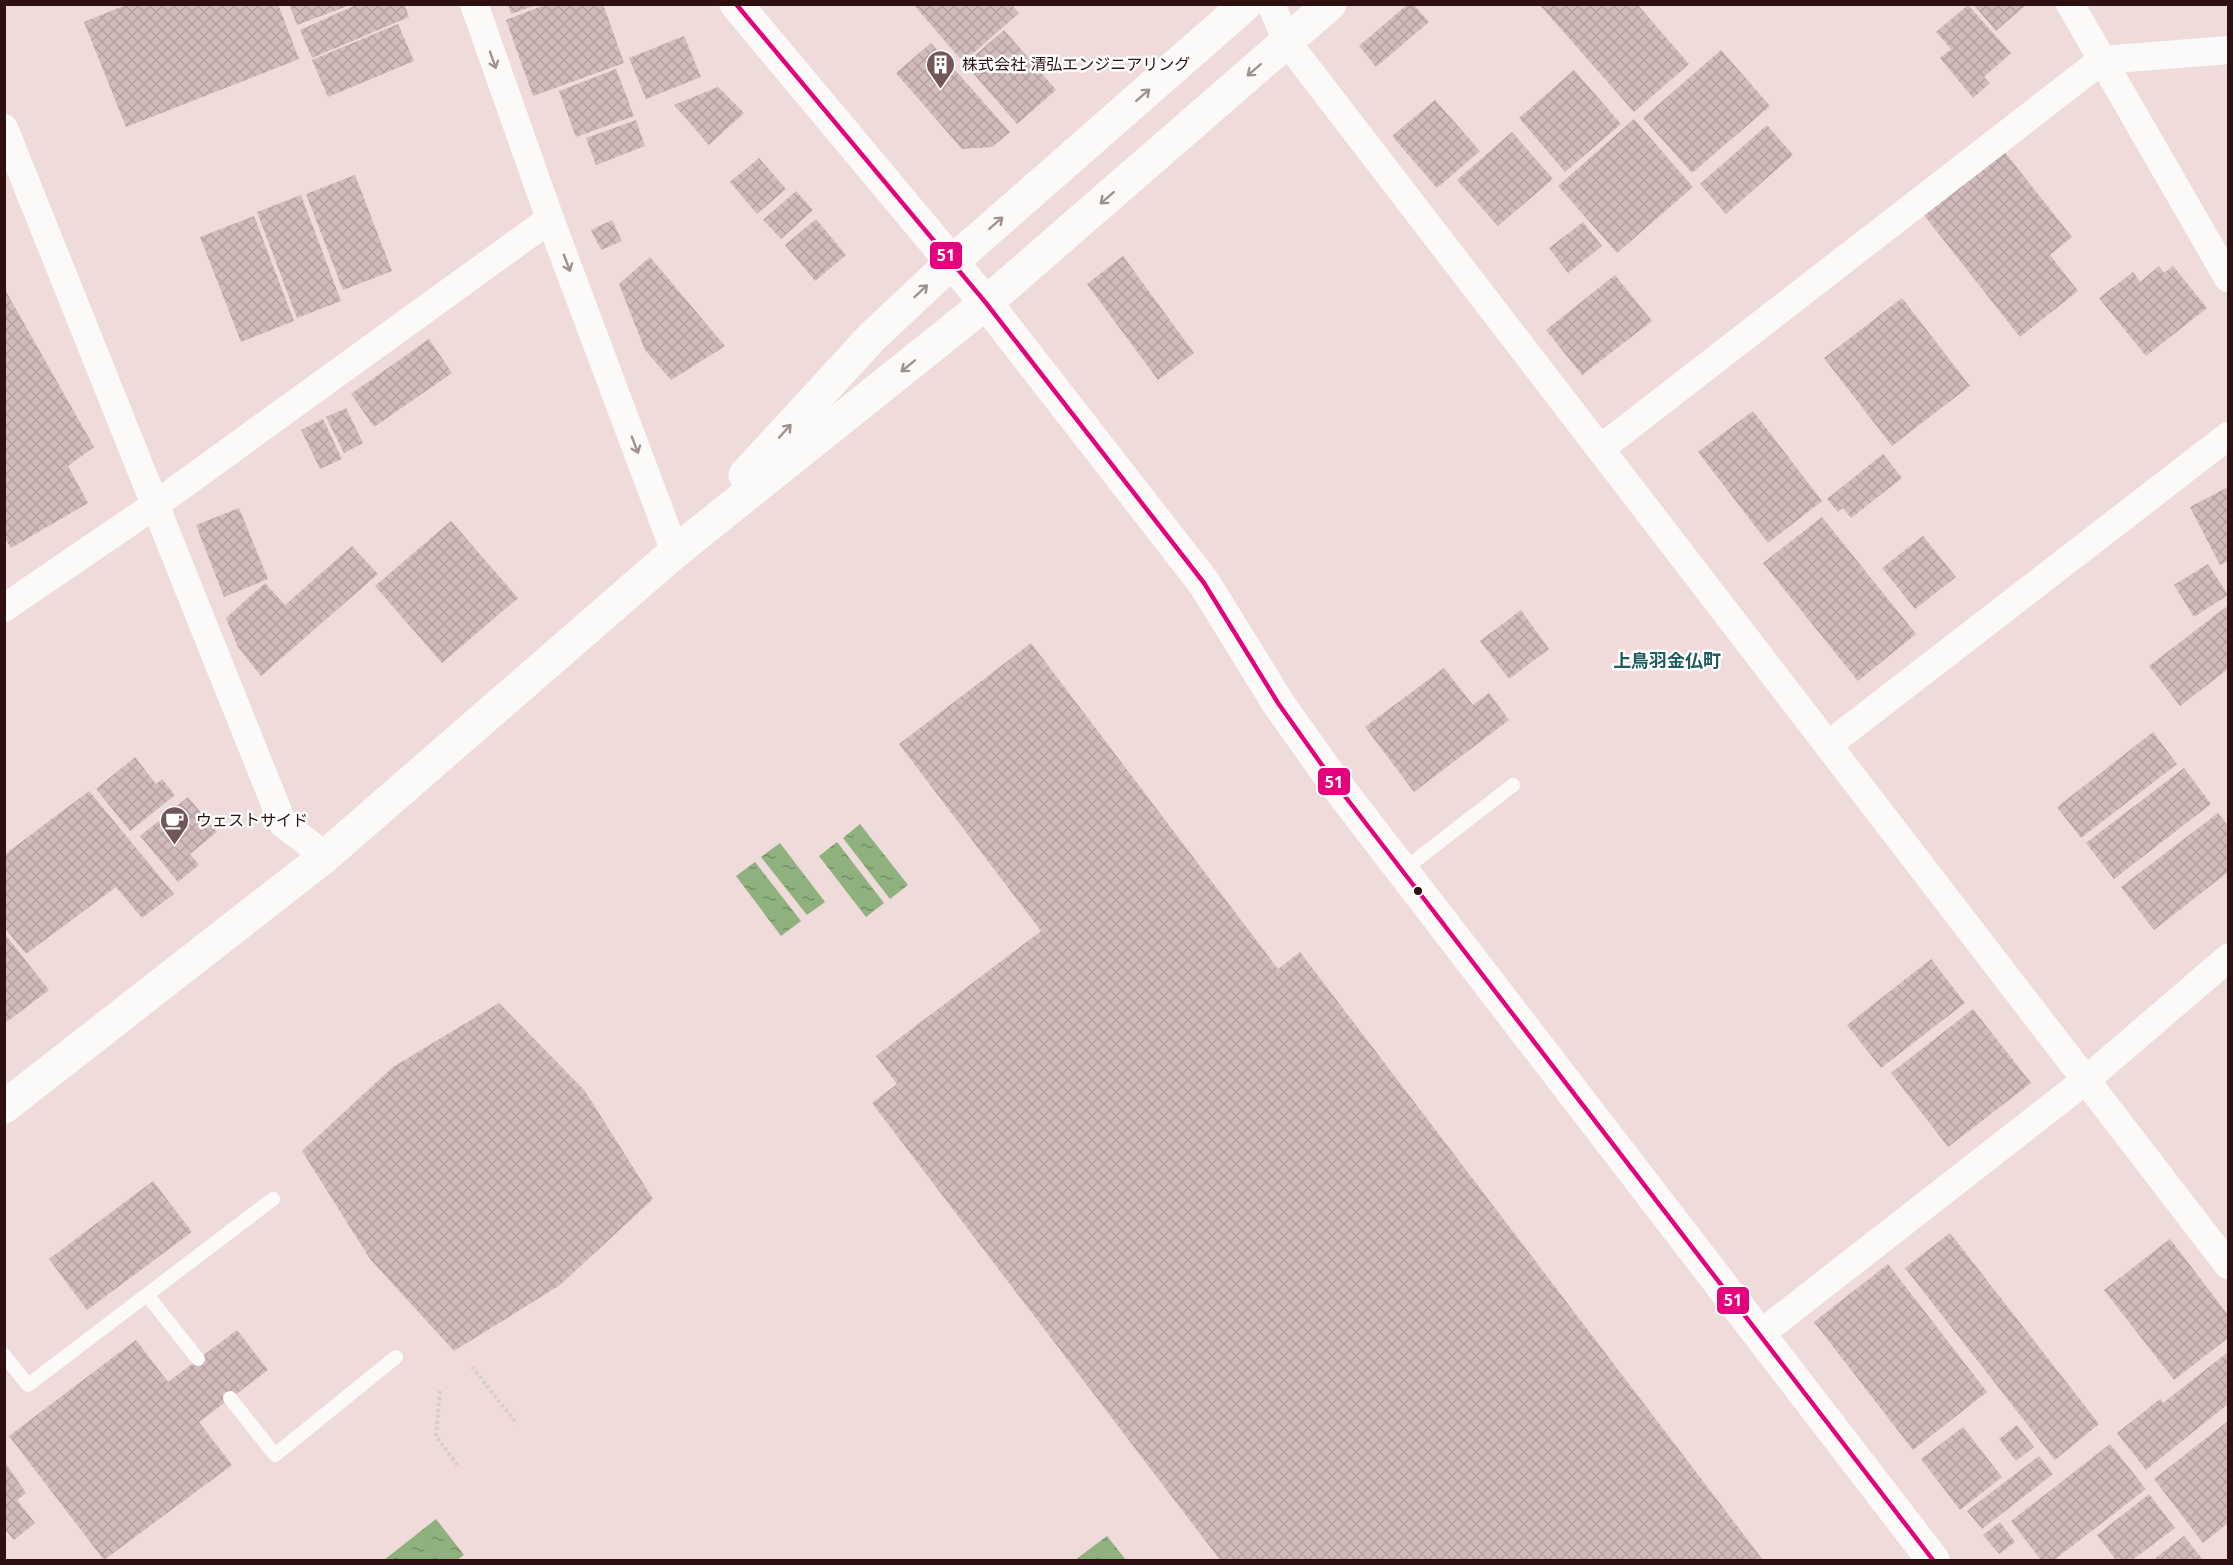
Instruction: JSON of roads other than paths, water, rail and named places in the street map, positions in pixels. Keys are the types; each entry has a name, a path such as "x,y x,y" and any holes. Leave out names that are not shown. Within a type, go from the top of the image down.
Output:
{"street":[{"path":"474,4 550,219 675,552"},
{"path":"736,4 986,303 1204,583 1278,704 1402,871 1933,1560"},
{"path":"675,552 872,337 952,262 1246,4"},
{"path":"1271,4 1287,42 2229,1265"},
{"path":"4,1107 323,858 675,552 986,303 1330,4"},
{"path":"2070,4 2229,278"},
{"path":"1600,449 2102,60 2229,50"},
{"path":"4,128 12,169 155,505 283,824 311,845 323,858"},
{"path":"4,608 155,505 550,219"},
{"path":"1828,745 2229,436"},
{"path":"1759,1335 2086,1080 2229,958"}],"lane":[{"path":"1402,871 1513,785"},
{"path":"4,1355 27,1385 273,1200"},
{"path":"147,1295 198,1359"},
{"path":"230,1398 274,1455 396,1357"}],"water":[{"path":"860,824 908,885 890,899 843,838"},
{"path":"837,842 884,903 866,917 819,856"},
{"path":"780,843 825,902 807,915 761,857"},
{"path":"755,862 801,921 781,936 736,876"},
{"path":"436,1519 464,1555 457,1560 384,1560"},
{"path":"1107,1536 1126,1560 1075,1560"}],"place":[{"name":"株式会社 清弘エンジニアリング","path":"941,90"},
{"name":"ウェストサイド","path":"175,846"}],"district":[{"name":"上鳥羽金仏町","path":"1667,660"}]}
